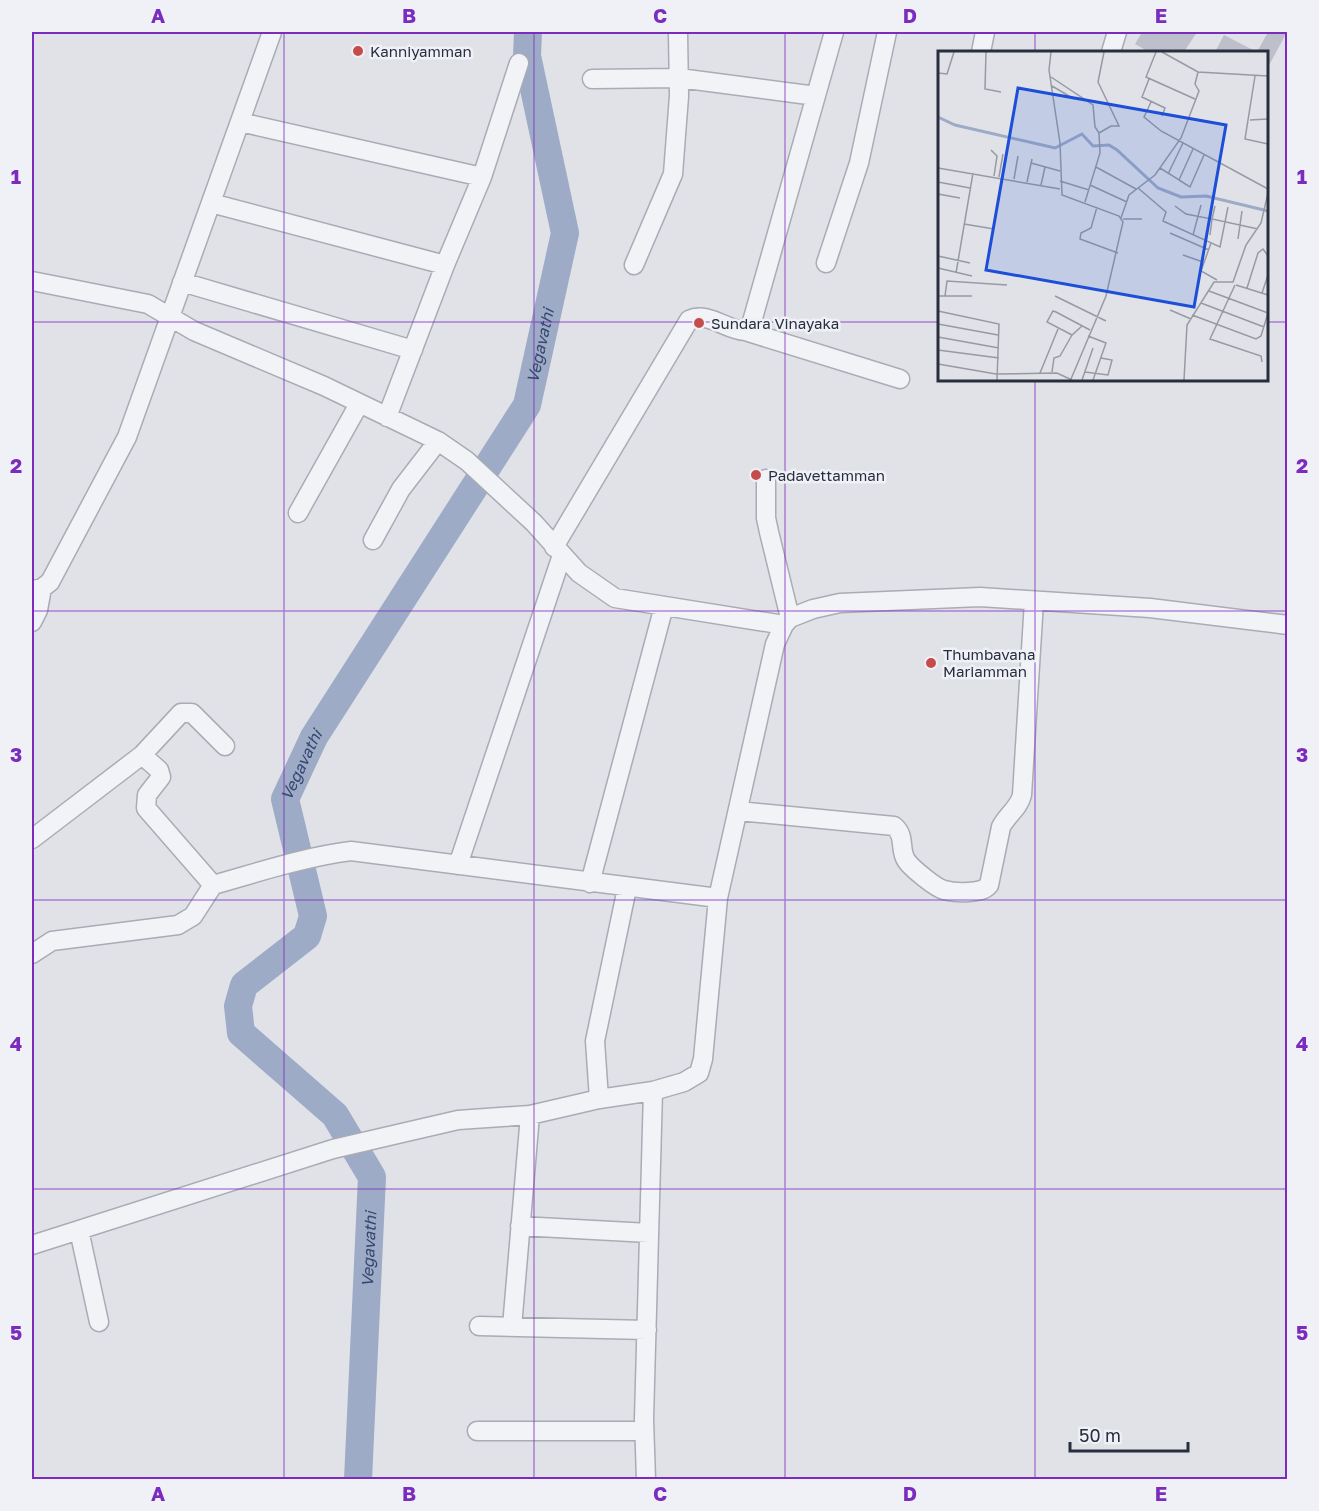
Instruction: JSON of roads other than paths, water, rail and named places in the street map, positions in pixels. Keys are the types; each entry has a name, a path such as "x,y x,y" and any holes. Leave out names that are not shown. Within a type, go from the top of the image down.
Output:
{"street":[{"path":"32,622 38,610 37,589 50,582 120,452 272,32"},
{"path":"634,265 673,174 679,96 678,32"},
{"path":"745,331 751,325 834,32"},
{"path":"826,263 859,163 887,32"},
{"path":"981,51 985,32"},
{"path":"1111,51 1117,32"},
{"path":"387,417 445,265 482,177 519,63"},
{"path":"592,79 679,78 816,96"},
{"path":"240,122 482,177"},
{"path":"211,202 445,265"},
{"path":"32,281 148,304 194,331 324,386 438,441 467,461 534,523 579,573 615,598 787,622 813,609 840,603 980,597 1150,608 1287,625"},
{"path":"182,282 413,350"},
{"path":"458,865 558,551 689,320 704,317 736,330 900,379"},
{"path":"298,513 359,404"},
{"path":"373,540 401,489 438,441"},
{"path":"32,1245 333,1149 458,1120 530,1114 653,1090 684,1082 699,1073 703,1059 718,898 775,644 787,622 768,532 766,480"},
{"path":"738,811 894,826 902,835 903,854 907,861 938,887 950,891 986,890 1001,826 1020,803 1022,795 1034,601"},
{"path":"590,883 664,606"},
{"path":"32,839 142,755 181,713 192,713 225,746"},
{"path":"142,755 159,770 161,777 147,795 146,808 213,885"},
{"path":"32,954 52,941 178,925 193,916 213,885 275,867 351,851 718,898"},
{"path":"599,1099 595,1041 627,888"},
{"path":"646,1479 645,1431 653,1090"},
{"path":"512,1327 530,1114"},
{"path":"520,1226 649,1233"},
{"path":"79,1230 99,1322"},
{"path":"479,1326 647,1330"},
{"path":"477,1431 645,1431"}],"waterway":[{"name":"Vegavathi","path":"358,1480 372,1177 335,1115 241,1033 238,1006 244,985 307,936 313,916 285,799 314,737 527,405 565,233 527,56 528,32"}],"place":[{"name":"Kanniyamman","path":"358,51"},
{"name":"Sundara Vinayaka","path":"699,323"},
{"name":"Padavettamman","path":"756,475"},
{"name":"Thumbavana Mariamman","path":"931,663"}]}
